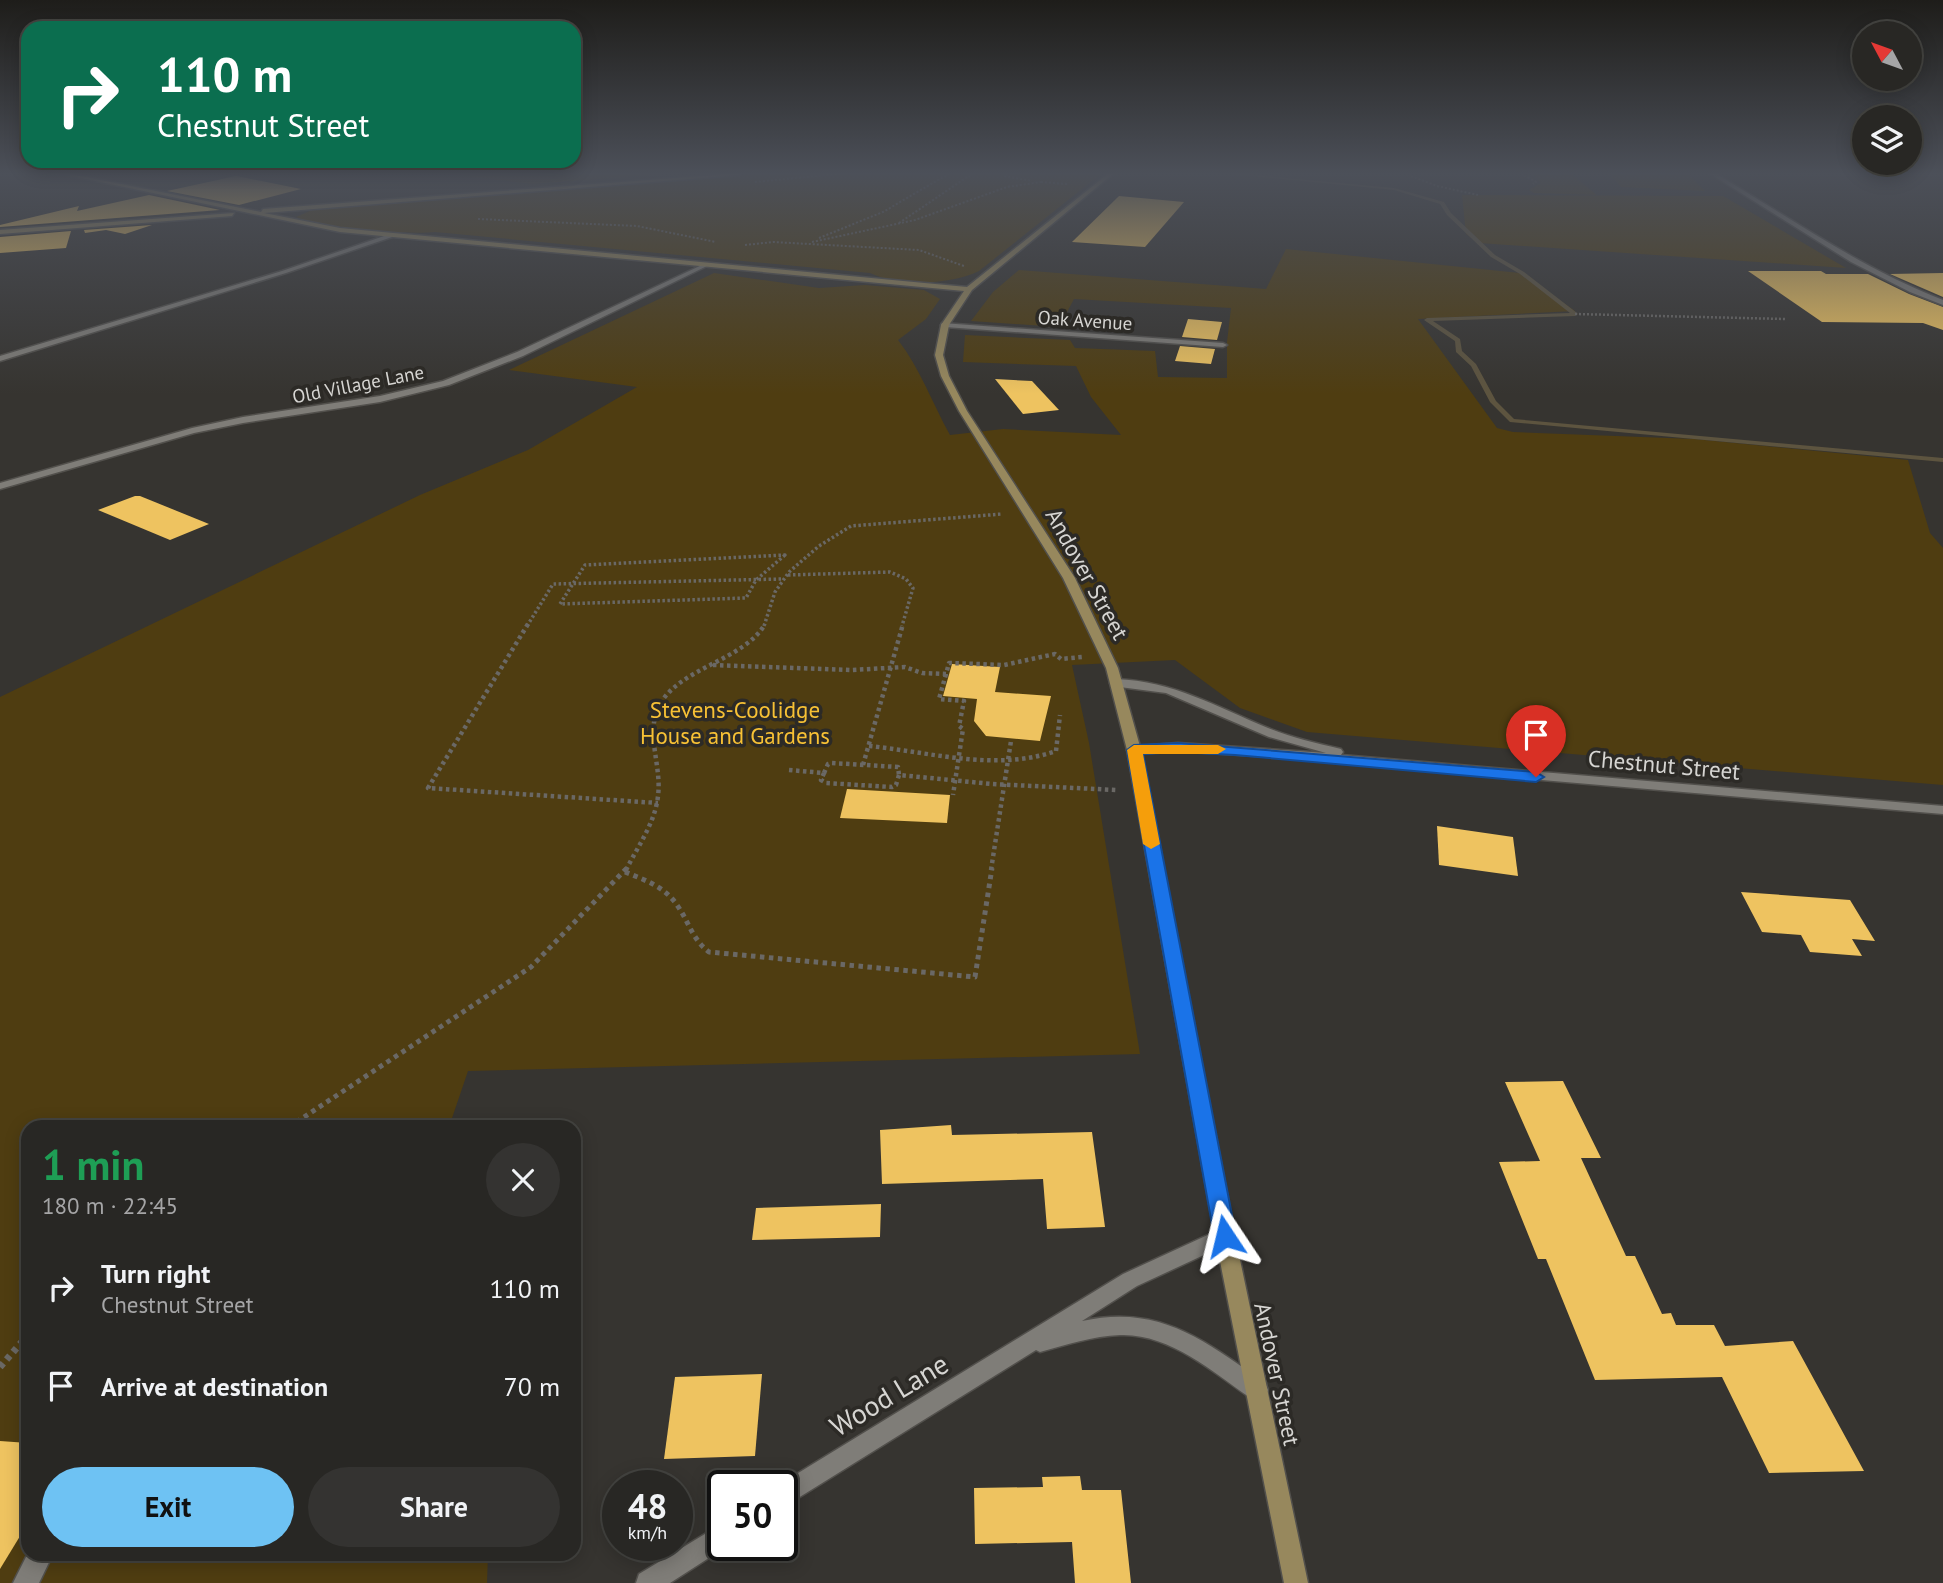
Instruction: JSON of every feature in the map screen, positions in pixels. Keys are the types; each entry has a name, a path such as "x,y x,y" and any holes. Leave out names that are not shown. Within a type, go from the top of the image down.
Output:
{"main road":[{"path":"508,247 969,289"},
{"name":"Andover Street","path":"1021,247 969,289 945,326 939,355 945,376 963,411 1069,578 1107,656 1116,683 1134,750 1225,1236 1296,1583"}],"street":[{"path":"0,359 358,247"},
{"path":"1832,247 1912,291 1943,303"},
{"name":"Old Village Lane","path":"0,486 192,431 243,420 380,399 446,383 520,354 706,265"},
{"name":"Oak Avenue","path":"945,326 1223,345"},
{"name":"Chestnut Street","path":"1116,683 1157,685 1204,701 1255,727 1291,741 1382,764"},
{"name":"Chestnut Street","path":"1134,750 1216,749 1943,810"},
{"name":"Wood Lane","path":"798,1486 1130,1280 1225,1236"},
{"name":"Wood Lane","path":"1028,1345 1081,1331 1129,1324 1184,1340 1257,1390"},
{"path":"648,1583 707,1545"},
{"path":"25,1583 37,1561"}],"path":[{"path":"860,247 919,250 971,270"},
{"path":"1575,314 1785,320"},
{"path":"300,1120 531,967 625,872 658,803 654,722 661,701 698,672 759,634 782,579 834,535 851,526 1026,511"},
{"path":"785,555 756,580 746,598 560,604 572,585 585,565 785,555"},
{"path":"787,575 890,572 906,579 912,588 863,765"},
{"path":"658,803 428,788 553,584 782,579"},
{"path":"953,795 963,729 959,726 959,718 964,701 939,699 949,663 1004,665 1055,654 1061,659 1083,657"},
{"path":"713,665 852,670 892,668 946,674"},
{"path":"869,746 959,759 1007,763 1035,760 1056,751 1060,715"},
{"path":"625,872 652,882 675,902 694,941 709,952 975,978 1011,741"},
{"path":"828,764 863,765 898,767 899,775 895,785 826,783 821,780 828,764"},
{"path":"789,770 824,773"},
{"path":"899,775 1003,784 1142,790"},
{"path":"0,1367 21,1343"}],"green space":[{"path":"593,247 1009,247 979,271 954,279 896,281 870,273"},
{"path":"1536,247 1810,247 1846,268"},
{"name":"Stevens-Coolidge House and Gardens","path":"1286,249 1520,273 1575,311 1418,319 1497,428 1513,432 1694,439 1908,460 1930,533 1943,548 1943,785 1307,732 1240,708 1175,660 1072,665 1089,743 1140,1054 468,1071 451,1120 21,1120 21,1561 488,1561 487,1583 0,1583 0,697 420,495 528,450 637,387 509,370 714,273 819,288 865,285 924,290 940,299 926,319 898,340 950,435 1003,429 1121,435 1091,397 1076,366 963,362 965,335 1070,340 1075,348 1155,351 1158,377 1227,378 1231,308 1074,299 1059,327 971,321 993,292 1019,270 1266,289"}],"building":[{"path":"0,247 66,247 66,248 0,253"},
{"path":"1748,271 1868,274 1943,307 1943,330 1923,323 1822,322"},
{"path":"1943,273 1943,297 1890,274"},
{"path":"1188,319 1222,322 1217,340 1182,337"},
{"path":"1180,346 1215,349 1211,364 1175,361"},
{"path":"995,379 1032,381 1059,410 1023,414"},
{"path":"135,496 209,524 170,540 98,510"},
{"path":"952,664 1000,667 995,692 1051,696 1040,741 986,736 974,721 977,699 943,696"},
{"path":"847,789 950,795 947,823 840,818"},
{"path":"1437,826 1513,837 1518,876 1439,865"},
{"path":"1741,892 1850,900 1875,941 1852,939 1862,956 1810,952 1801,935 1762,932"},
{"path":"1563,1081 1601,1158 1581,1158 1626,1256 1635,1256 1662,1314 1671,1313 1676,1325 1714,1325 1725,1346 1793,1341 1864,1471 1769,1473 1722,1377 1595,1380 1546,1259 1538,1259 1499,1162 1540,1161 1505,1082"},
{"path":"951,1125 952,1135 1092,1132 1105,1227 1047,1229 1043,1179 882,1184 880,1130"},
{"path":"881,1204 880,1237 752,1240 756,1208"},
{"path":"762,1374 755,1456 664,1459 675,1377"},
{"path":"0,1441 21,1442 21,1534 0,1569"},
{"path":"1080,1476 1082,1490 1121,1490 1131,1583 1075,1583 1072,1542 975,1544 974,1488 1043,1487 1042,1477"}],"waterway":[{"path":"1483,247 1575,314 1427,320 1458,340 1459,352 1474,365 1493,402 1512,421 1943,460"}],"slow traffic":[{"path":"1151,844 1134,750 1178,747 1218,749"}],"route":[{"path":"1225,1236 1197,1075 1134,750 1178,747 1235,750 1536,777"}]}
